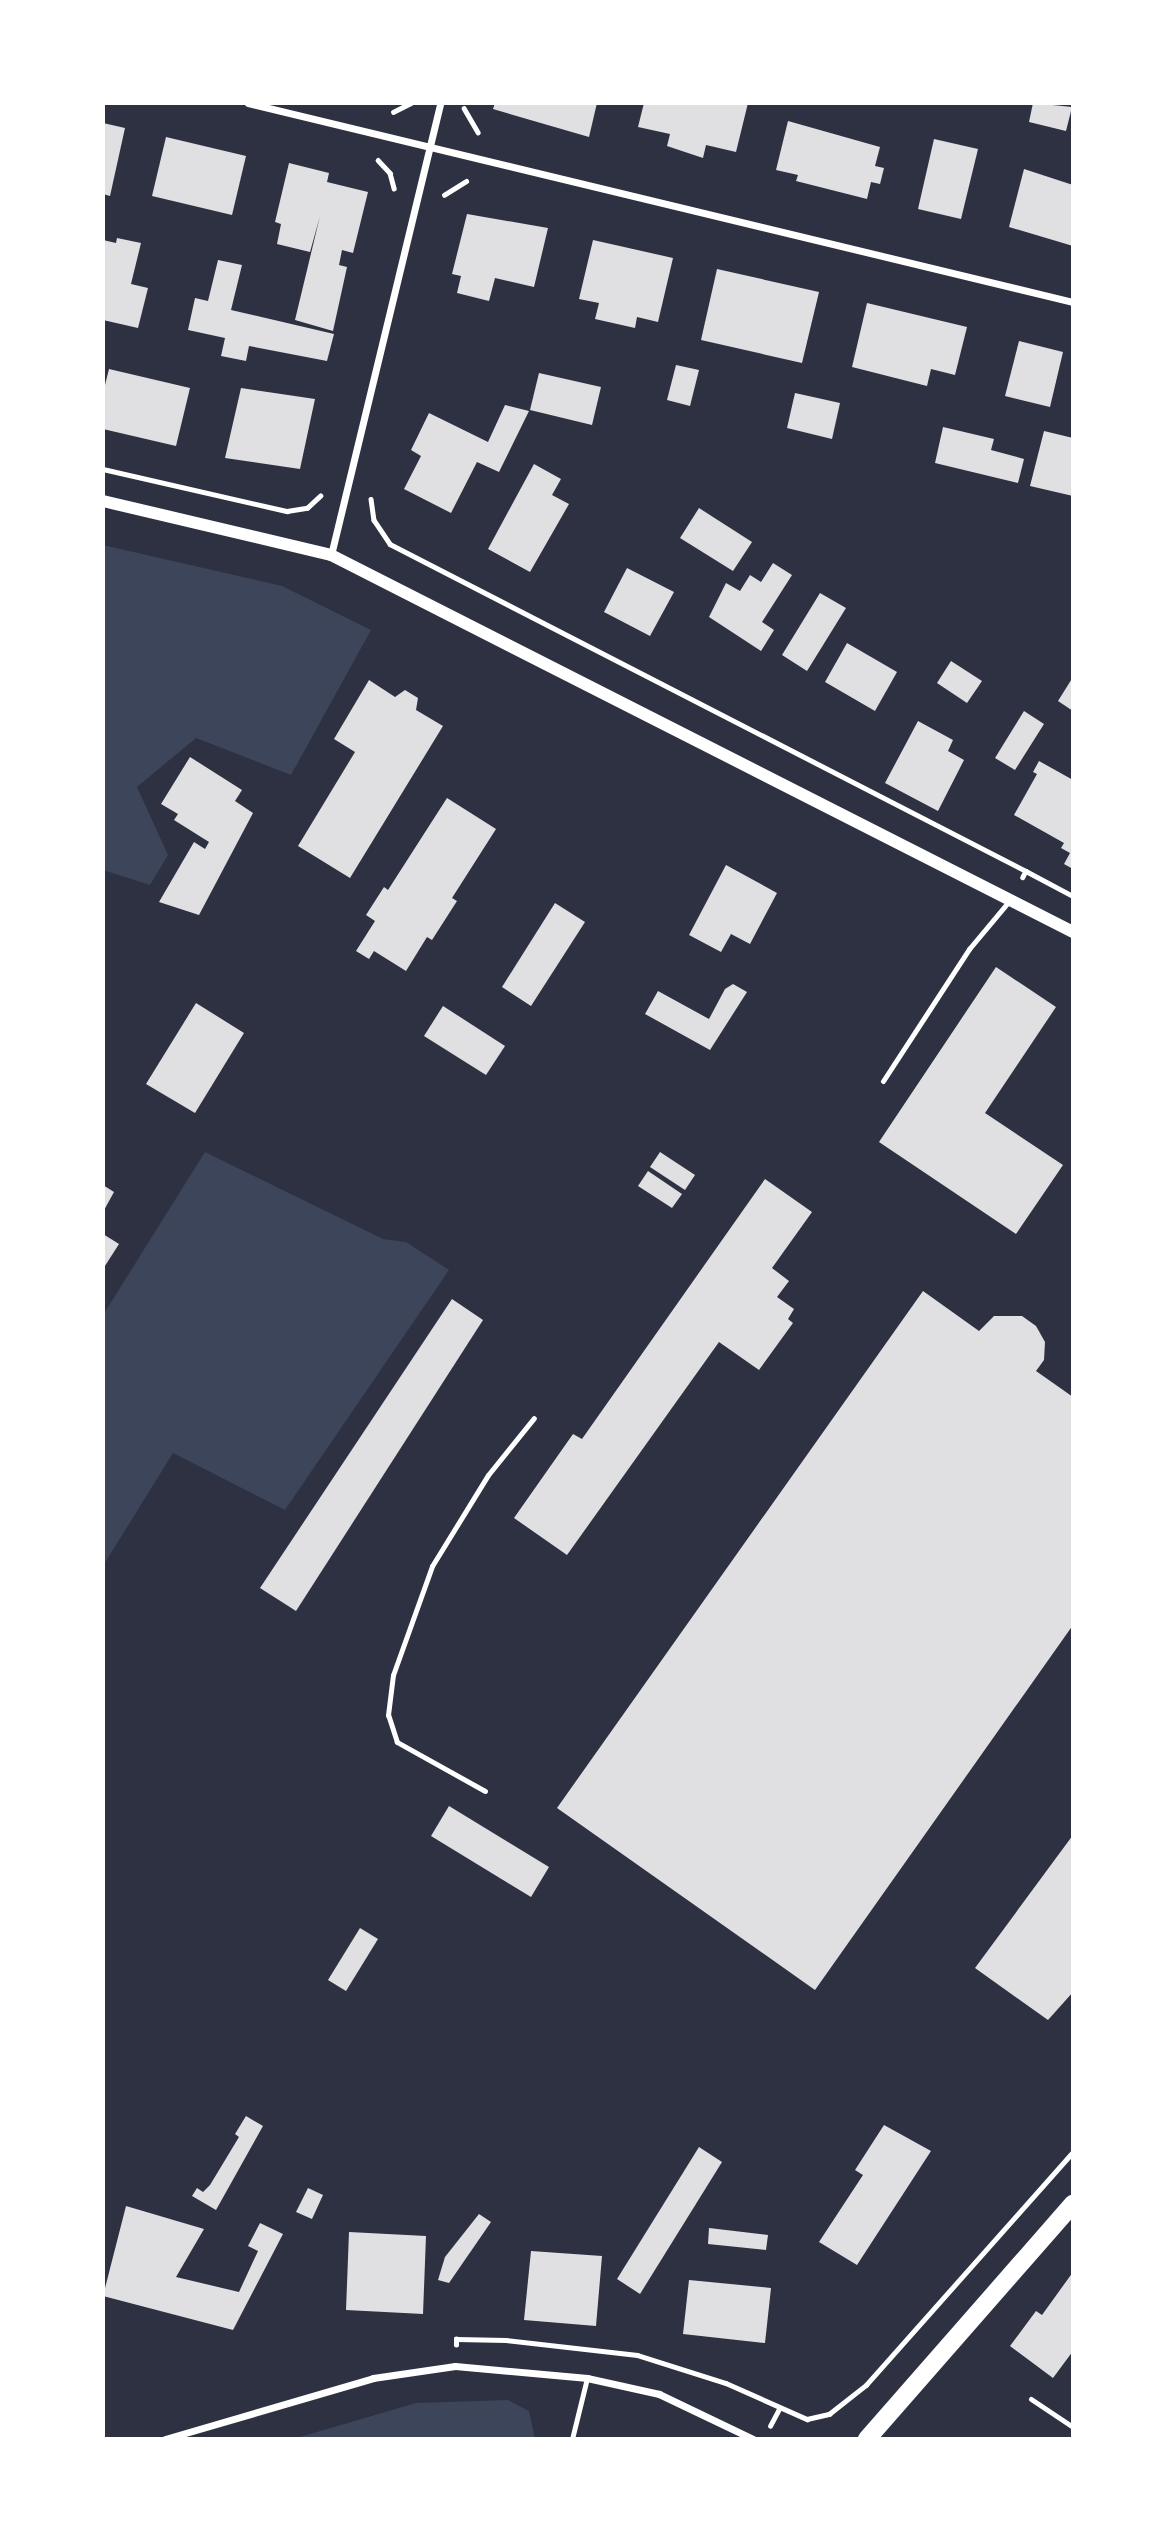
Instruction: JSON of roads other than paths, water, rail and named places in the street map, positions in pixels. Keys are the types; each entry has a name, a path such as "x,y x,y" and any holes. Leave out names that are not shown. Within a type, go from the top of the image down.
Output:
{"main road":[{"path":"867,2439 1073,2204"}],"street":[{"path":"248,103 1073,302"},
{"path":"331,555 440,103"},
{"path":"103,501 331,555 1073,932"},
{"path":"165,2439 373,2378 467,2367 587,2378 659,2394 753,2439"}],"lane":[{"path":"883,1081 969,949 1010,900"},
{"path":"485,1791 397,1742 388,1715 393,1675 432,1566 488,1475 534,1418"},
{"path":"572,2439 587,2378"},
{"path":"1031,2399 1073,2427"}]}
